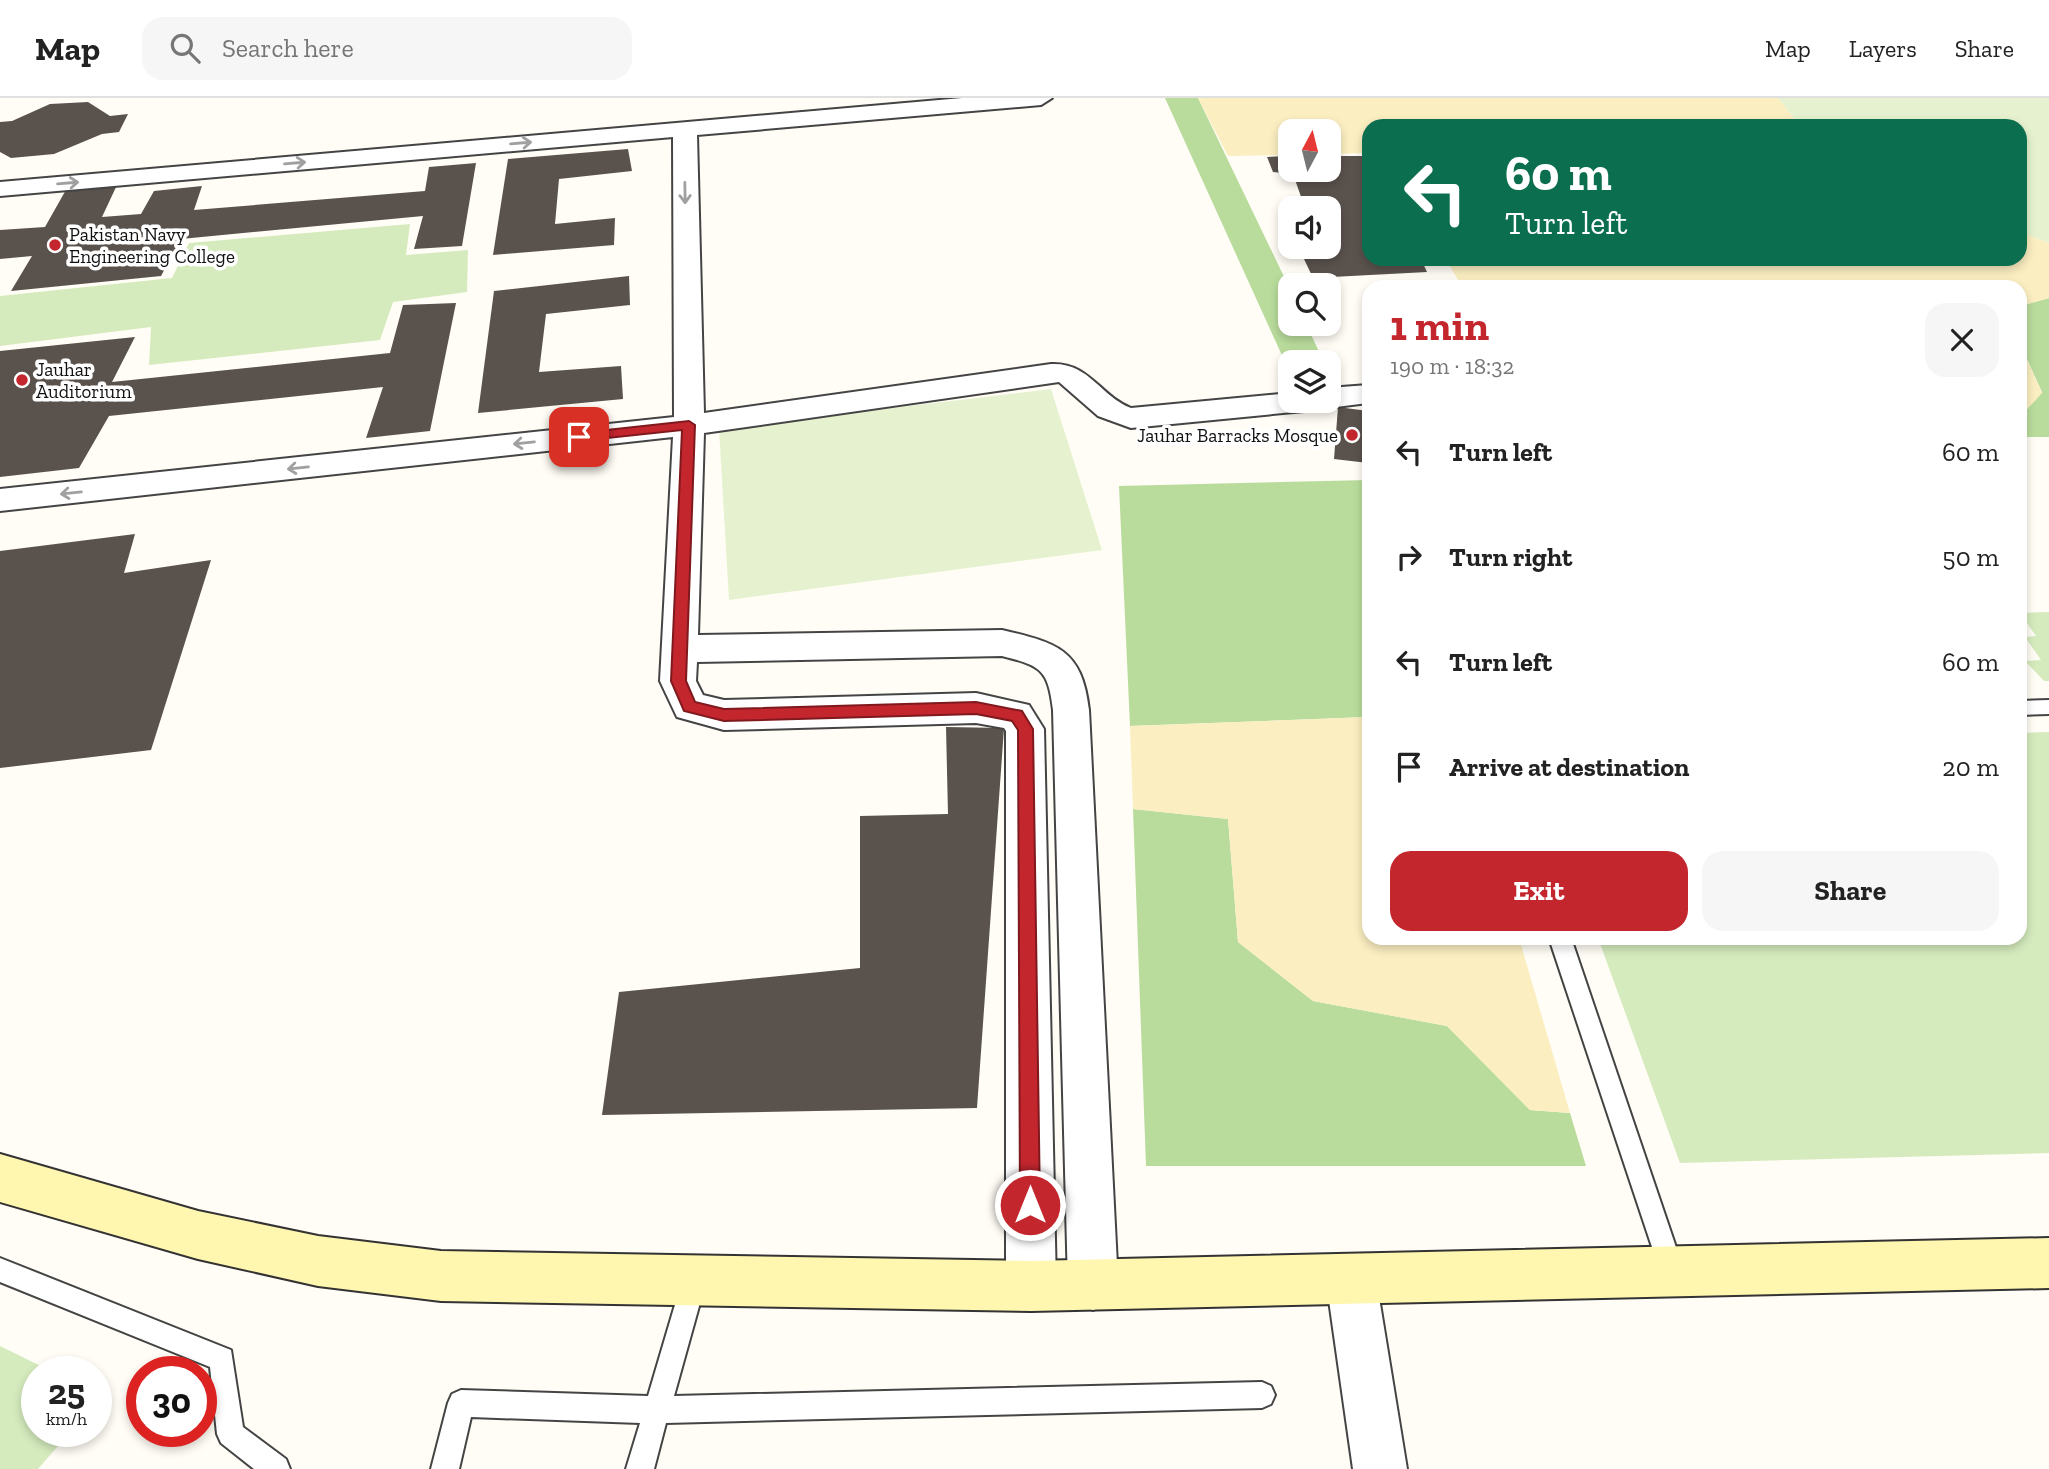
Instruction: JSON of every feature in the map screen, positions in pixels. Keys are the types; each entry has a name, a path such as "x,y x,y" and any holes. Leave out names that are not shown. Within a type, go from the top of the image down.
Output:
{"street":[{"path":"0,189 1041,98"},
{"path":"685,129 689,425 678,681 690,707 724,715 976,708 1016,715 1025,729 1031,1286"},
{"path":"0,500 689,425 1051,373 1067,374 1099,404 1115,414 1131,418 1278,404"},
{"path":"1341,397 1362,395"},
{"path":"680,649 1002,643 1037,652 1058,663 1069,682 1071,710 1093,1285"},
{"path":"0,1178 198,1235 318,1261 441,1276 1031,1286 2049,1263"},
{"path":"1351,1279 1380,1469"}],"lane":[{"path":"2027,708 2049,707"},
{"path":"1562,945 1672,1272"},
{"path":"0,1270 222,1359 230,1434 276,1469"},
{"path":"640,1469 695,1280"},
{"path":"444,1469 461,1403 657,1410 1262,1395"}],"green space":[{"path":"1165,98 1198,98 1282,273 1278,273 1278,336 1312,336 1318,350 1280,350"},
{"path":"1778,98 2049,98 2049,243 2027,235 2027,119 1794,119"},
{"path":"410,224 406,255 468,250 467,292 393,302 380,340 149,365 151,327 0,346 0,296 172,278 189,243"},
{"path":"2049,298 2049,437 2027,437 2027,409 2042,392 2027,359 2027,304"},
{"path":"1051,389 1102,550 729,600 719,429"},
{"path":"1362,480 1362,717 1130,726 1119,486"},
{"path":"2049,612 2049,681 2044,681 2027,663 2027,661 2041,660 2027,640 2027,637 2036,636 2027,623 2027,613"},
{"path":"2049,732 2049,1153 1680,1163 1601,945 2027,945 2027,733"},
{"path":"1133,809 1228,819 1238,942 1313,1001 1447,1026 1530,1110 1570,1113 1586,1166 1146,1166"},
{"path":"0,1346 21,1356 21,1447 57,1447 38,1469 0,1469"}],"sand":[{"path":"1198,98 1778,98 1794,119 1362,119 1362,153 1341,154 1341,119 1278,119 1278,155 1228,156"},
{"path":"2027,235 2049,243 2049,298 2027,304 2027,280 1458,280 1450,266 2027,266"},
{"path":"2027,360 2042,393 2027,409"},
{"path":"1362,717 1362,945 1521,945 1570,1113 1530,1110 1447,1026 1313,1001 1238,942 1228,819 1133,809 1130,726"}],"building":[{"path":"88,102 110,116 128,114 119,132 102,134 54,154 11,158 0,152 0,122 12,121 50,104"},
{"path":"628,149 632,171 559,179 555,224 615,218 614,245 493,255 508,159"},
{"path":"1341,156 1362,156 1362,266 1424,266 1427,272 1341,277 1341,273 1311,273 1304,259 1341,259 1341,196 1301,196 1296,182 1341,182"},
{"path":"1267,157 1278,157 1278,172 1273,172"},
{"path":"476,163 462,246 414,249 423,216 181,239 161,276 11,291 32,256 0,259 0,230 45,227 67,188 117,185 102,217 141,214 154,191 202,186 194,210 425,191 429,167"},
{"path":"629,276 630,305 546,314 539,372 621,366 623,399 478,413 494,291"},
{"path":"456,303 430,431 366,438 383,387 109,416 79,468 0,477 0,351 135,337 112,382 390,353 403,305"},
{"name":"Jauhar Barracks Mosque","path":"1341,407 1362,410 1362,462 1334,459 1338,413 1341,413"},
{"path":"135,534 124,573 211,560 151,750 0,768 0,551"},
{"path":"946,727 1004,728 977,1108 602,1115 619,992 860,968 860,816 948,814"}],"place":[{"name":"Pakistan Navy Engineering College","path":"55,245"},
{"name":"Jauhar Auditorium","path":"22,380"},
{"name":"Jauhar Barracks Mosque","path":"1352,435"}],"route":[{"path":"579,437 689,425 678,681 690,707 724,715 976,708 1016,715 1025,729 1030,1205"}]}
